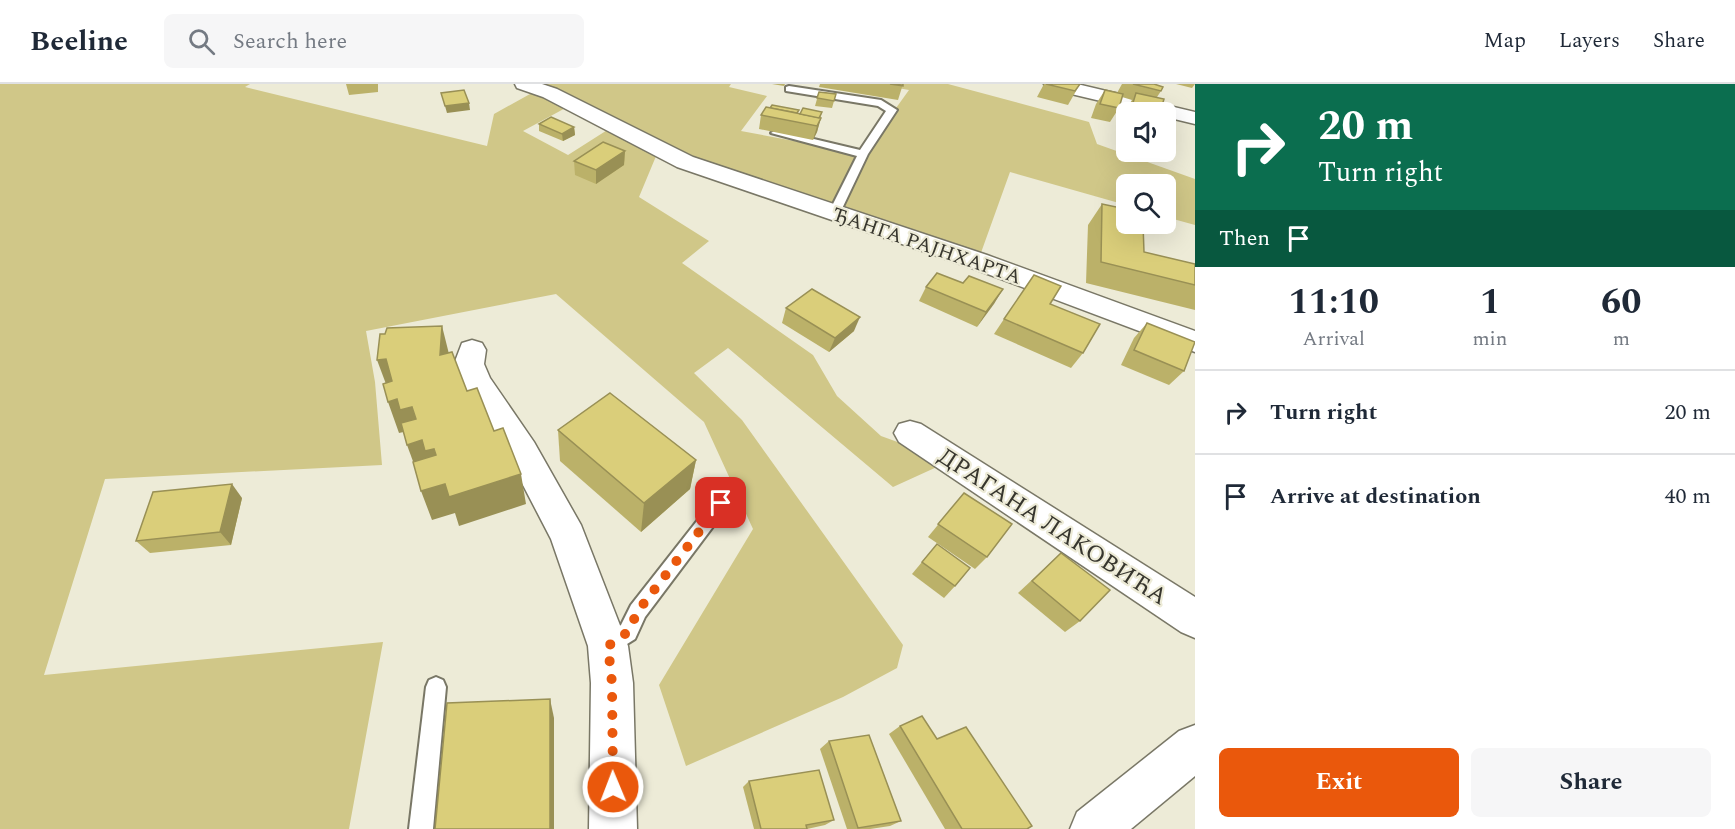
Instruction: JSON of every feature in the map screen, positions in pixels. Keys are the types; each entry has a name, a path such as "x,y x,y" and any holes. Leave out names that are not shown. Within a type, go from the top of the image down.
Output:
{"street":[{"name":"ЂАНГА РАЈНХАРТА","path":"524,84 550,93 659,149 753,187 836,212 978,261 1195,342"},
{"path":"1053,84 1195,118"},
{"path":"472,350 469,364 477,382 522,451 568,536 608,646 612,683 613,829"},
{"name":"ДРАГАНА ЛАКОВИЋА","path":"910,433 1195,619"},
{"path":"1093,829 1195,747"}],"lane":[{"path":"789,89 888,106 892,110 863,154 836,212"},
{"path":"776,133 863,154"},
{"path":"608,646 628,632 638,611 721,503"},
{"path":"421,829 436,687"}],"shaded area":[{"path":"0,84 250,84 245,87 487,146 494,114 539,89 524,84 731,84 729,87 767,96 741,131 863,154 909,90 875,84 948,84 1089,122 1097,144 1116,151 1116,162 1147,162 1195,179 1195,225 1176,220 1176,174 1116,174 1116,202 1010,172 978,261 659,149 639,197 709,241 682,263 813,355 837,396 881,436 950,461 893,487 728,348 694,373 742,420 903,645 897,668 843,697 686,766 659,685 753,529 704,422 556,294 366,331 375,382 382,465 105,479 44,675 383,642 349,829 0,829","holes":["571,105 612,127 568,155 523,131"]}],"building":[{"path":"1046,84 1080,84 1075,91"},
{"path":"1133,84 1154,84 1163,87 1161,91"},
{"path":"464,90 469,103 445,106 441,93"},
{"path":"1105,90 1123,94 1121,102 1116,102 1116,107 1100,104"},
{"path":"819,92 836,94 834,101 817,98"},
{"path":"1136,93 1164,99 1163,102 1133,102"},
{"path":"772,105 799,110 797,113 770,108"},
{"path":"766,107 821,118 817,126 761,115"},
{"path":"803,108 822,112 819,118 800,114"},
{"path":"551,117 574,127 562,134 539,124"},
{"path":"603,142 625,151 596,170 574,161"},
{"path":"1102,204 1116,207 1116,234 1143,234 1144,252 1195,264 1195,285 1101,262"},
{"path":"937,273 963,283 969,276 1003,289 986,312 926,287"},
{"path":"1034,275 1061,286 1050,304 1100,324 1083,353 1004,319"},
{"path":"812,289 860,317 835,338 786,308"},
{"path":"1147,323 1195,342 1184,371 1134,350"},
{"path":"442,326 440,355 452,352 467,391 477,388 494,431 503,428 521,474 449,497 445,484 421,491 413,462 436,455 434,449 425,451 422,440 407,445 401,423 416,419 412,407 400,410 397,399 388,402 383,384 392,381 386,359 377,360 380,334 385,334 387,328"},
{"path":"610,393 696,460 644,503 558,430"},
{"path":"232,484 220,532 136,541 153,492"},
{"path":"964,493 1012,524 987,557 938,524"},
{"path":"937,544 970,568 955,586 922,562"},
{"path":"1061,553 1110,590 1080,621 1032,581"},
{"path":"550,699 550,829 435,829 447,703"},
{"path":"922,716 937,739 966,727 1032,826 1027,829 962,829 900,726"},
{"path":"869,735 901,821 858,828 829,741"},
{"path":"819,770 834,820 806,825 807,829 761,829 749,781"}],"route":[{"path":"613,787 612,683 608,646 628,632 638,611 721,503"}]}
